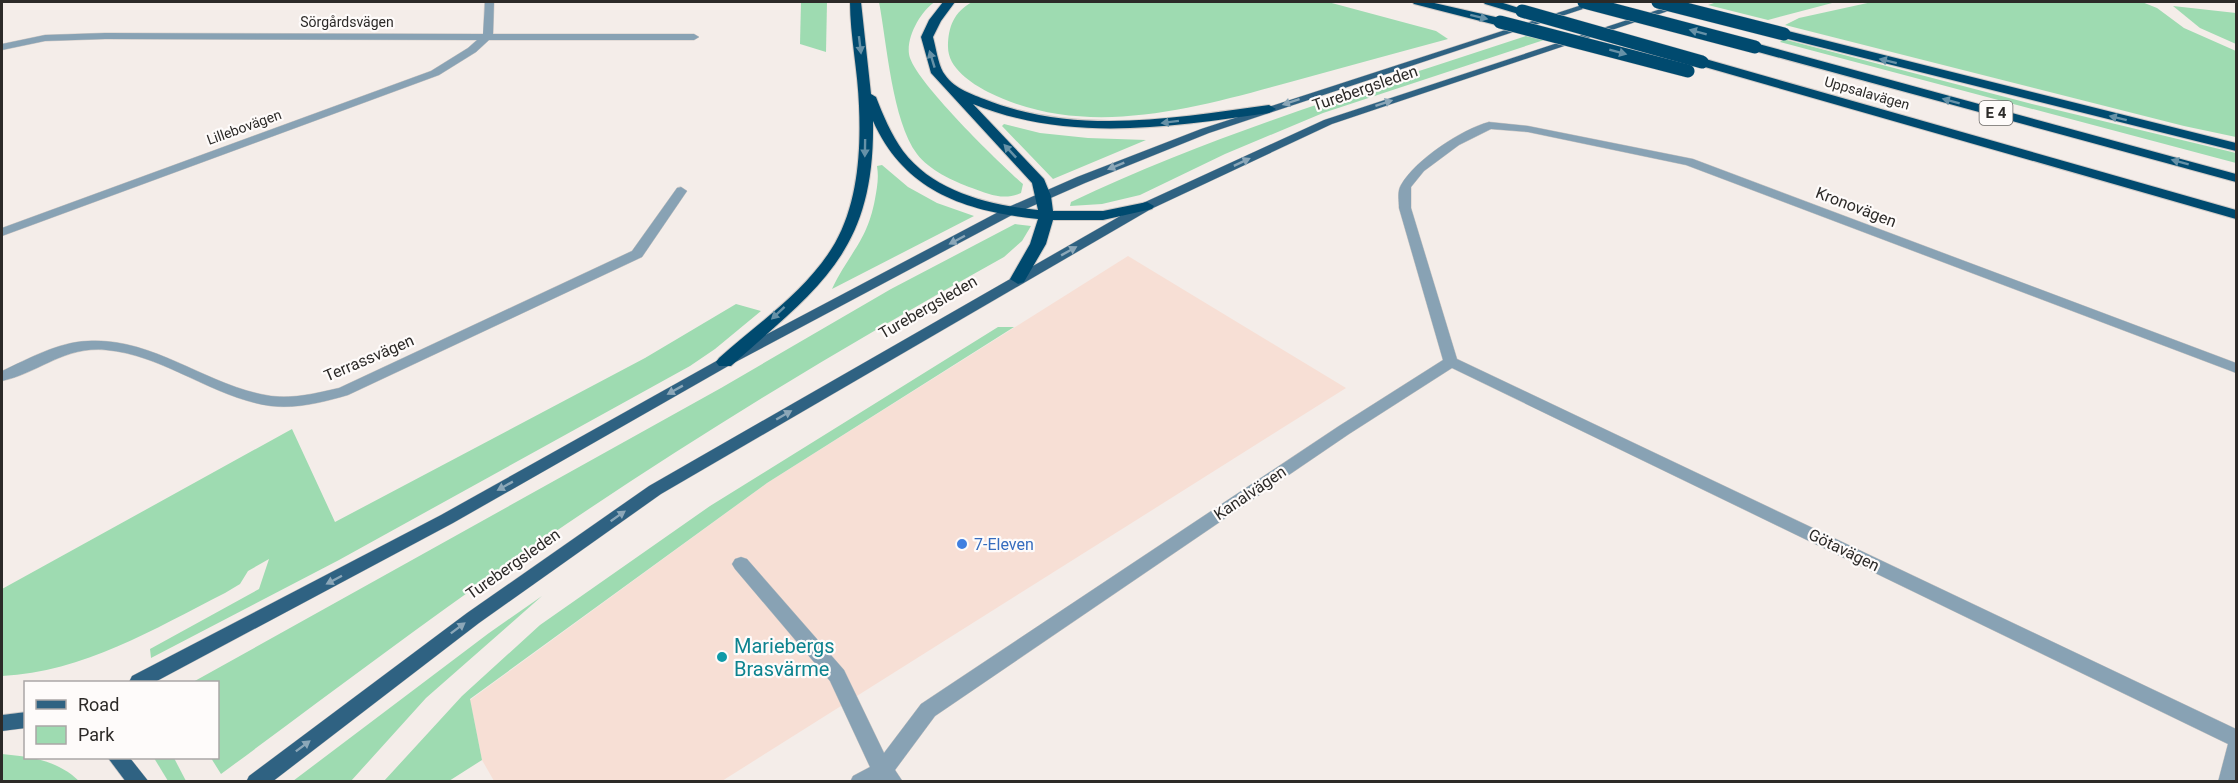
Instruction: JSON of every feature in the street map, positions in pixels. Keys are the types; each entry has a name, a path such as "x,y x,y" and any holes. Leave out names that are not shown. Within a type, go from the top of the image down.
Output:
{"highway":[{"path":"726,362 824,271 847,235 859,205 864,163 866,89 855,2"},
{"path":"949,2 935,20 927,37 937,73 1039,182 1045,196 1047,217 1037,246 1018,279"},
{"path":"1418,2 2115,181"},
{"name":"Uppsalavägen","path":"1489,2 2236,215"},
{"name":"Uppsalavägen","path":"1584,2 2236,178"},
{"path":"1658,2 2236,147"},
{"path":"866,89 884,134 902,159 921,177 948,192 1008,212 1047,217 1100,216 1147,206"},
{"path":"954,92 1028,118 1102,126 1141,126 1269,109"}],"main road":[{"name":"Turebergsleden","path":"141,681 447,519 726,362 1008,212 1205,131 1599,2"},
{"name":"Turebergsleden","path":"256,782 472,618 655,490 1147,206 1328,122 1690,2"},
{"path":"119,759 140,782"}],"street":[{"path":"488,35 489,2"},
{"name":"Lillebovägen","path":"2,232 435,73 472,50 488,35"},
{"name":"Sörgårdsvägen","path":"2,47 45,38 105,36 694,37"},
{"name":"Kronovägen","path":"1450,362 1405,208 1405,186 1420,168 1455,143 1489,125 1528,129 1689,162 2236,368"},
{"name":"Terrassvägen","path":"2,376 49,356 87,345 126,349 262,400 299,402 343,392 637,254 681,191"},
{"name":"Götavägen","path":"1450,362 2236,738"},
{"name":"Kanalvägen","path":"860,782 887,776 928,710 1344,430 1450,362"},
{"path":"741,564 837,676 887,776"},
{"path":"2228,782 2236,749"}],"shaded area":[{"path":"1128,256 1346,388 722,781 494,781 482,760 470,700 767,483"}],"green space":[{"path":"801,2 827,2 826,52 800,44"},
{"path":"879,2 935,2 924,12 911,35 910,58 928,86 944,104 1023,184 1021,193 1002,197 978,190 942,174 917,154 902,122 896,102"},
{"path":"972,2 1328,2 1436,31 1448,39 1257,91 1180,109 1141,115 1102,117 1063,115 1025,107 988,92 956,68 949,55 949,33 956,15"},
{"path":"1717,2 1836,2 1768,20 1708,5"},
{"path":"1872,2 2142,2 2157,8 2184,28 2236,51 2236,137 2184,126 1785,25 1799,18"},
{"path":"2173,6 2236,13 2236,44 2200,28"},
{"path":"1526,36 1544,40 1323,113 1225,154 1140,195 1102,204 1070,206 1071,202 1126,177 1239,132"},
{"path":"1783,39 2032,104 2236,153 2236,163 1780,42"},
{"path":"1004,124 1040,133 1088,138 1146,140 1053,179 1002,126"},
{"path":"882,165 908,187 937,203 974,216 832,289 862,237 872,214 878,179 877,166"},
{"path":"1015,224 1031,226 1022,241 1004,257 782,386 618,489 478,585 221,774 212,759 219,759 219,681 195,681 721,388 891,289"},
{"path":"736,304 761,311 715,349 690,366 339,560 151,658 150,649 259,589 269,559 248,571 240,584 145,634 61,666 32,673 2,676 2,589 292,429 335,522 645,358"},
{"path":"998,327 1014,327 767,483 470,699 482,760 449,781 384,781 462,696 540,625 710,506"},
{"path":"542,596 426,698 351,781 293,781 489,633"},
{"path":"2,754 53,764 79,781 2,781"},
{"path":"155,759 175,759 186,781 168,781"}],"place":[{"name":"7-Eleven","path":"962,544"},
{"name":"Mariebergs Brasvärme","path":"722,657"}]}
